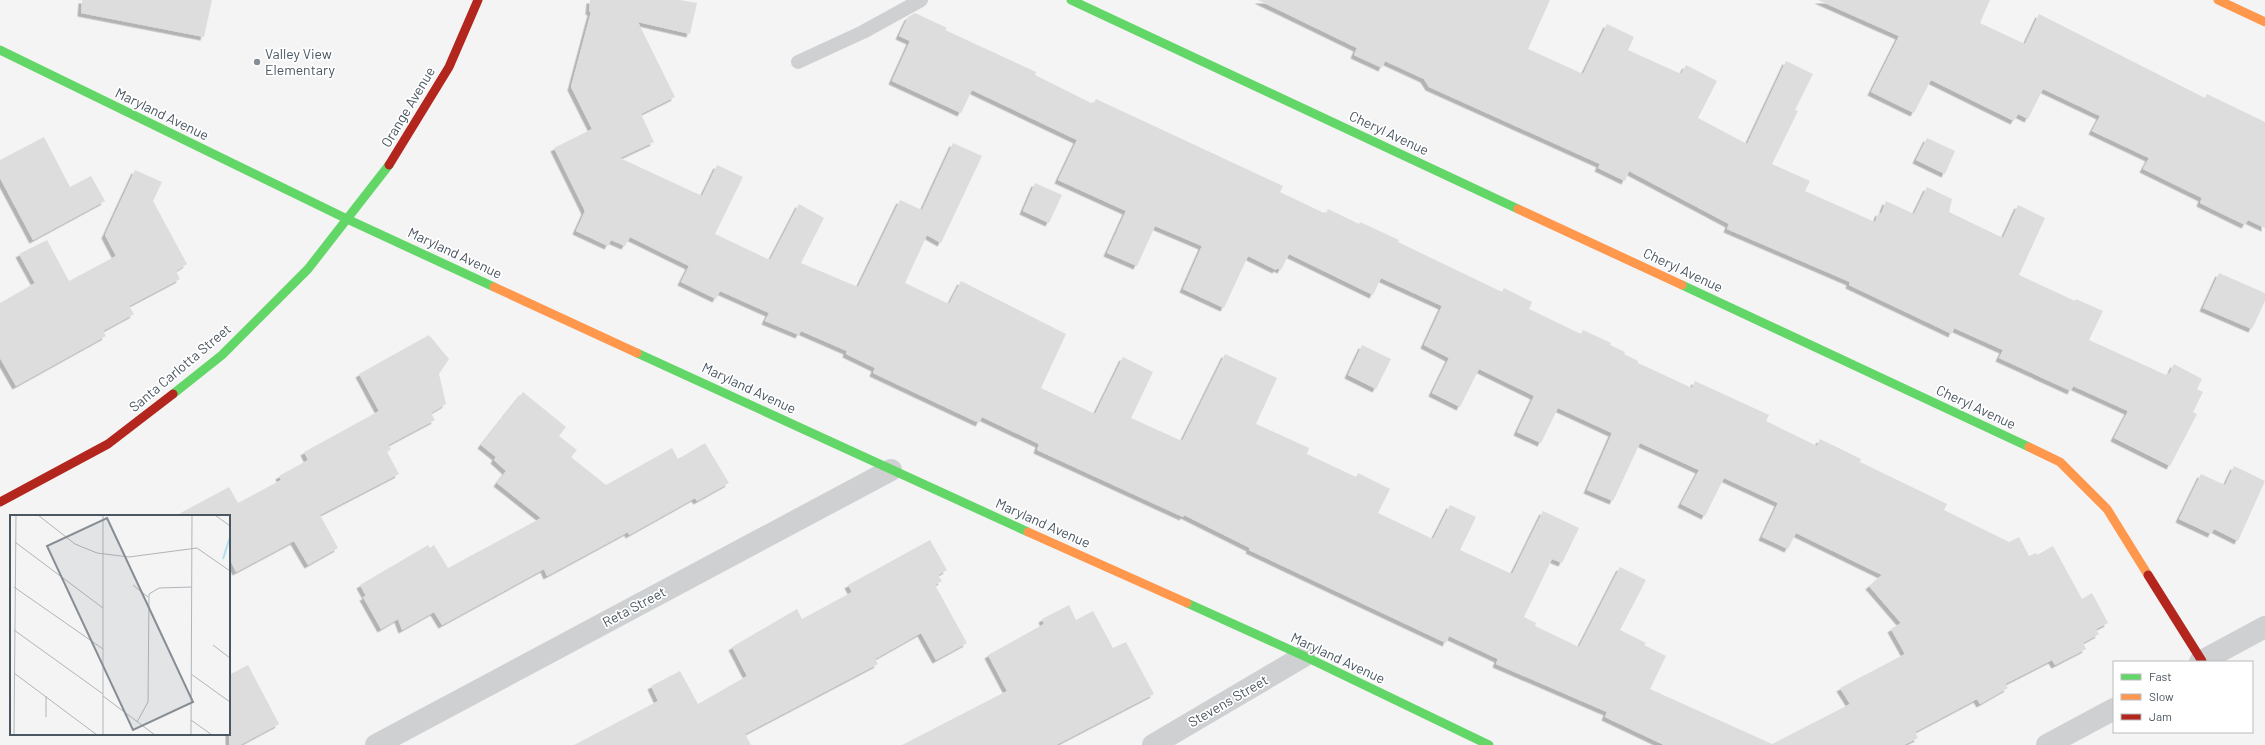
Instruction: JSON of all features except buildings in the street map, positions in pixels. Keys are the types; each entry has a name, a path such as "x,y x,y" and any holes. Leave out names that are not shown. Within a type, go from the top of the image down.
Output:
{"street":[{"name":"Orange Avenue","path":"347,219 386,170 445,73 478,0"},
{"name":"Cheryl Avenue","path":"1071,0 2060,462 2107,509 2201,661"},
{"path":"2218,0 2265,22"},
{"name":"Maryland Avenue","path":"0,50 347,219 891,470 1304,656 1489,745"},
{"name":"Santa Carlotta Street","path":"0,502 108,444 222,355 308,269 347,219"},
{"name":"Reta Street","path":"376,745 891,470"},
{"path":"2201,661 2265,627"},
{"name":"Stevens Street","path":"1153,745 1304,656"},
{"path":"2047,745 2113,710"}],"lane":[{"path":"798,62 863,32 921,0"}],"traffic: fast":[{"path":"1071,0 1518,209"},
{"path":"0,50 347,219 494,287"},
{"path":"173,394 222,355 308,269 389,165"},
{"path":"1682,285 2029,447"},
{"path":"637,353 1028,532"},
{"path":"1187,603 1304,656 1489,745"}],"traffic: slow":[{"path":"2218,0 2265,22"},
{"path":"1518,209 1682,285"},
{"path":"494,287 637,353"},
{"path":"2029,447 2060,462 2107,509 2148,575"},
{"path":"1028,532 1187,603"}],"traffic: jam":[{"path":"389,165 449,67 478,0"},
{"path":"0,502 108,444 173,394"},
{"path":"2148,575 2202,661"}],"place":[{"name":"Valley View Elementary","path":"257,62"}]}
